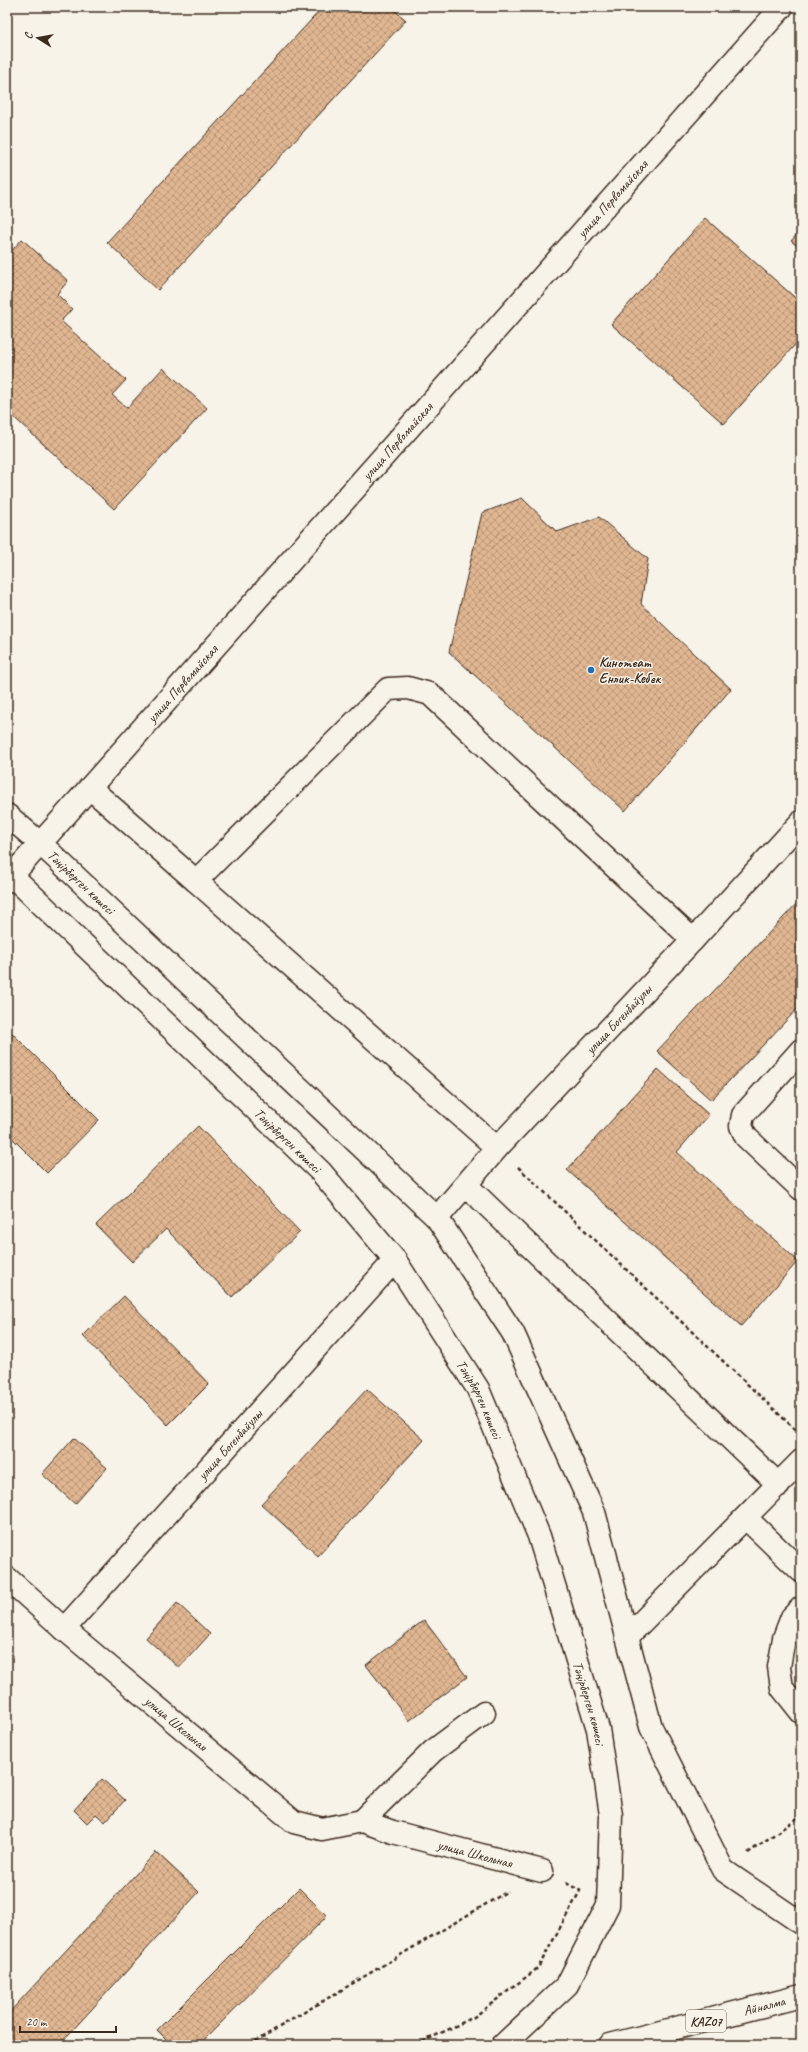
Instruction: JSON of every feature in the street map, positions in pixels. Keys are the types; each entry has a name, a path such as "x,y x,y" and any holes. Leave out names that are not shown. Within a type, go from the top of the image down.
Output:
{"main road":[{"name":"улица Первомайская","path":"9,876 41,844 782,7"},
{"path":"196,881 388,689 408,688 430,694 693,940"},
{"path":"90,788 497,1148"},
{"name":"Тәңірберген көшесі","path":"7,815 41,844 437,1218 513,1333 594,1512 651,1727 723,1870 801,1923"},
{"name":"улица Богенбайулы","path":"437,1218 467,1186 497,1148 693,940 801,822"},
{"name":"Тәңірберген көшесі","path":"9,876 321,1172 395,1260 478,1389 539,1536 598,1729 611,1815 608,1906 567,1985 503,2045"},
{"path":"801,1050 743,1115 741,1126 746,1137 801,1189"},
{"path":"467,1186 779,1485"},
{"name":"улица Богенбайулы","path":"64,1629 395,1260"},
{"path":"627,1637 779,1485 801,1461"},
{"path":"746,1518 801,1571"},
{"name":"улица Школьная","path":"7,1578 64,1629 294,1822 322,1829 362,1821 393,1832 542,1871"},
{"path":"801,1608 792,1617 784,1638 779,1667 782,1688 801,1712"},
{"path":"362,1821 433,1751 484,1713"},
{"name":"Айналма","path":"610,2045 801,1996"}],"path":[{"path":"497,1148 801,1435"},
{"path":"723,1870 796,1819 801,1820"},
{"path":"249,2045 542,1871 608,1906"},
{"path":"416,2045 474,2017 538,1968 580,1890"}],"building":[{"path":"323,7 391,7 406,20 158,290 107,242"},
{"path":"705,218 801,303 801,338 724,424 611,324"},
{"path":"801,230 801,249 791,241"},
{"path":"22,239 68,281 57,294 72,309 61,321 126,380 112,395 127,408 163,368 207,408 114,509 7,411 7,256"},
{"name":"Кинотеат Енлик-Кебек","path":"522,498 557,532 599,517 648,559 641,604 731,689 625,811 449,652 482,513"},
{"path":"801,899 801,1005 711,1100 657,1051"},
{"path":"7,1028 99,1120 47,1173 7,1133"},
{"path":"658,1069 709,1115 677,1152 798,1261 741,1326 567,1170"},
{"path":"198,1126 300,1232 232,1297 166,1229 132,1262 96,1225"},
{"path":"124,1296 209,1384 168,1425 83,1336"},
{"path":"367,1389 424,1440 318,1556 261,1504"},
{"path":"74,1438 107,1468 75,1504 42,1474"},
{"path":"177,1603 210,1634 179,1668 146,1638"},
{"path":"424,1620 467,1677 409,1721 366,1665"},
{"path":"102,1779 125,1800 105,1822 96,1814 87,1823 74,1810"},
{"path":"7,1831 11,1834 7,1839"},
{"path":"156,1852 199,1892 59,2045 7,2045 7,2015"},
{"path":"299,1888 327,1916 199,2045 172,2045 157,2030"}],"place":[{"name":"Кинотеат Енлик-Кебек","path":"591,670"}]}
